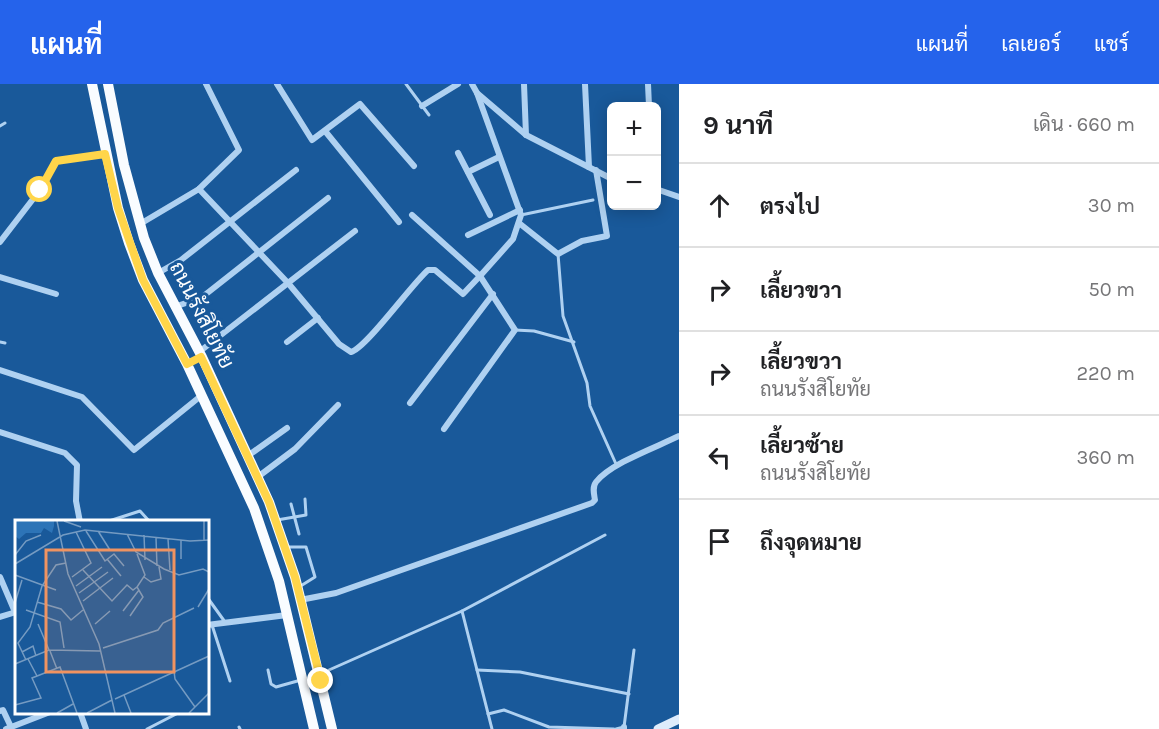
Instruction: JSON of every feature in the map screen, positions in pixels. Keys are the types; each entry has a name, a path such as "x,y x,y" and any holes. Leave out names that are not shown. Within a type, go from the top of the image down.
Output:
{"main road":[{"path":"85,84 94,98"},
{"name":"ถนนรังสิโยทัย","path":"92,84 118,208 139,271 187,364 254,508 279,581 314,729"},
{"name":"ถนนรังสิโยทัย","path":"108,84 124,165 140,224 158,273 174,307 200,354 259,476 299,594 332,729"},
{"path":"187,364 200,354"}],"street":[{"path":"140,224 199,189 240,150 206,84"},
{"path":"277,84 312,140 360,104 414,166"},
{"path":"422,105 458,84"},
{"path":"199,189 288,283 339,344 353,352 428,270 435,270 463,294 513,239 520,212 472,84"},
{"path":"524,84 526,135"},
{"path":"519,223 558,254 582,241 607,236 592,169 585,84"},
{"path":"648,84 649,102"},
{"path":"477,93 526,135 607,176"},
{"path":"325,131 399,222"},
{"path":"458,153 490,215"},
{"path":"0,242 40,190 56,161 105,154"},
{"path":"468,172 499,157"},
{"path":"158,273 181,260 296,170"},
{"path":"661,190 679,197"},
{"path":"174,307 201,298 328,198"},
{"path":"468,235 520,212"},
{"path":"412,215 480,276 515,330 444,429"},
{"path":"200,354 355,231"},
{"path":"0,277 56,294"},
{"path":"410,403 493,294"},
{"path":"287,342 318,318"},
{"path":"0,370 82,397 134,450 201,395"},
{"path":"259,476 295,448 338,405"},
{"path":"249,454 287,428"},
{"path":"0,432 64,453 77,465 76,501 80,520"},
{"path":"299,594 336,593 592,503 595,499 596,482 617,466 679,436"},
{"path":"0,577 15,610"},
{"path":"0,617 15,612"},
{"path":"209,625 287,615"},
{"path":"0,711 3,710 9,728 45,714"},
{"path":"81,714 86,729"},
{"path":"658,729 679,721"}],"lane":[{"path":"406,84 429,115"},
{"path":"0,126 5,123"},
{"path":"520,212 593,200"},
{"path":"558,254 563,316 587,383 590,406 617,466"},
{"path":"515,330 534,331 574,342"},
{"path":"0,342 5,343"},
{"path":"276,521 306,515 305,499"},
{"path":"291,504 299,534"},
{"path":"112,520 140,511 148,520"},
{"path":"321,681 329,670 462,612 605,535"},
{"path":"284,546 306,547 315,577 299,594"},
{"path":"208,598 226,623"},
{"path":"462,612 492,729"},
{"path":"209,625 230,681"},
{"path":"488,714 504,710 549,728 624,728 634,650"},
{"path":"267,670 271,684 276,687 302,680"},
{"path":"477,670 519,672 629,694"},
{"path":"147,729 176,714"}],"route":[{"path":"40,190 56,161 105,154 118,208 143,280 187,364 201,357 259,476 295,577 321,681"}]}
